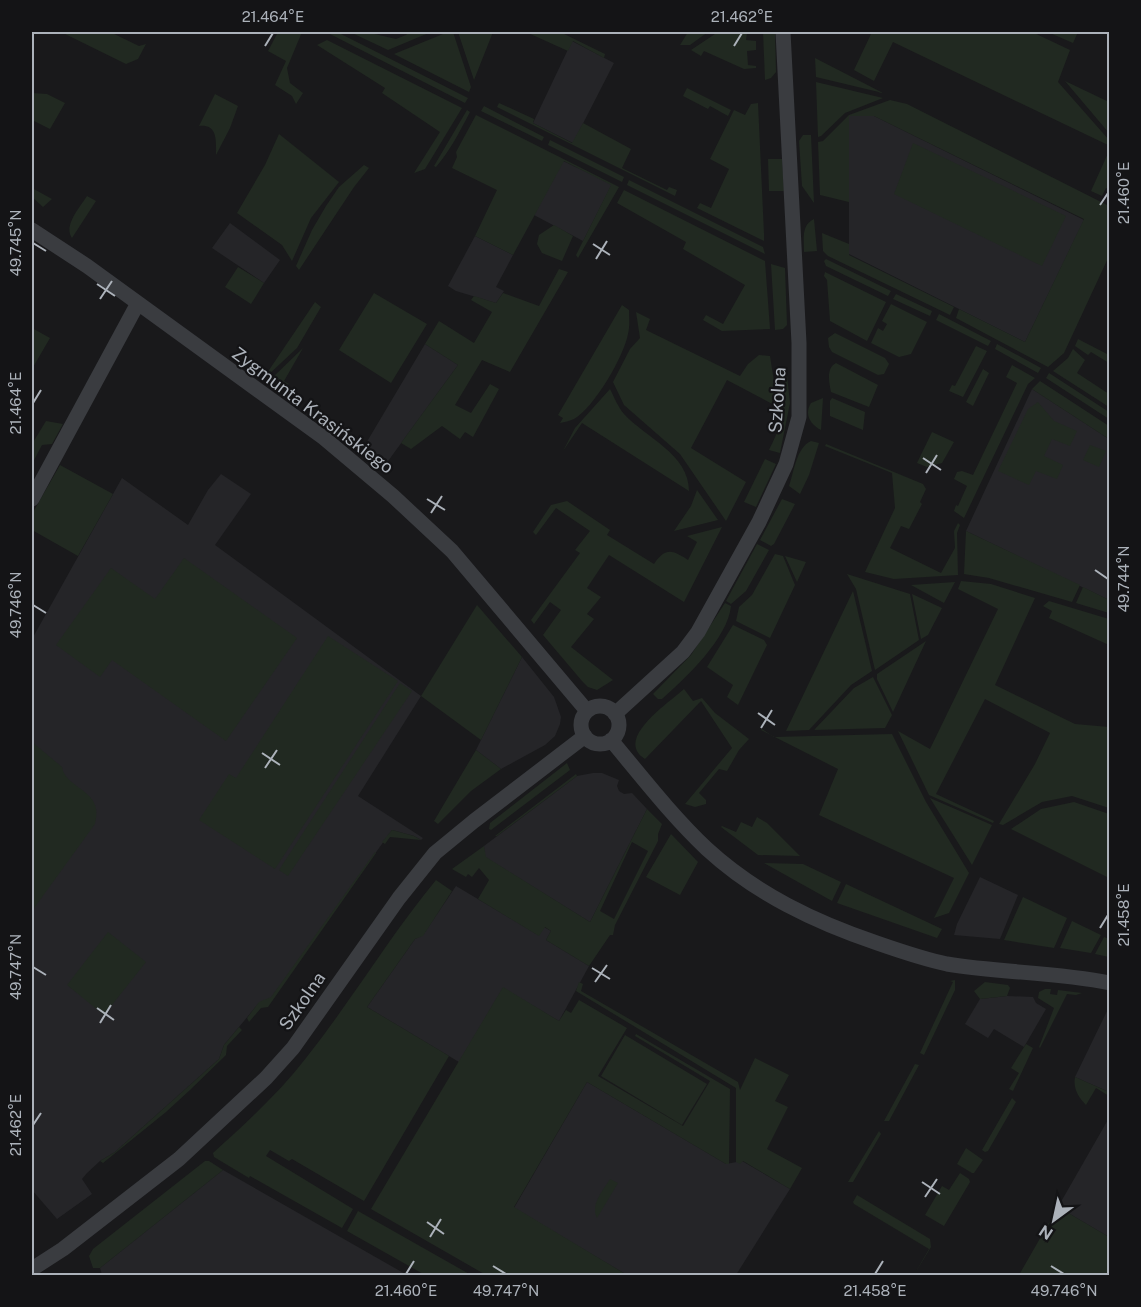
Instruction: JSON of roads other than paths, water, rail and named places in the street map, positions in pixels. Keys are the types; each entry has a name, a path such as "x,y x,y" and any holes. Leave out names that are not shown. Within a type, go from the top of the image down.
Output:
{"street":[{"name":"Szkolna","path":"615,714 671,664 698,632 771,500 794,438 800,401 799,343 783,32"},
{"name":"Zygmunta Krasińskiego","path":"32,230 59,246 324,438 421,521 452,551 587,711"},
{"path":"32,499 138,303"},
{"path":"598,706 605,707 615,714 619,725 618,731 611,740 605,743 594,743 585,736 581,723 587,711 598,706"},
{"name":"Szkolna","path":"32,1269 63,1249 179,1159 266,1078 293,1048 399,898 435,853 585,736"},
{"path":"611,740 678,819 706,848 741,878 793,909 850,934 937,962 1035,972 1110,983"}]}
